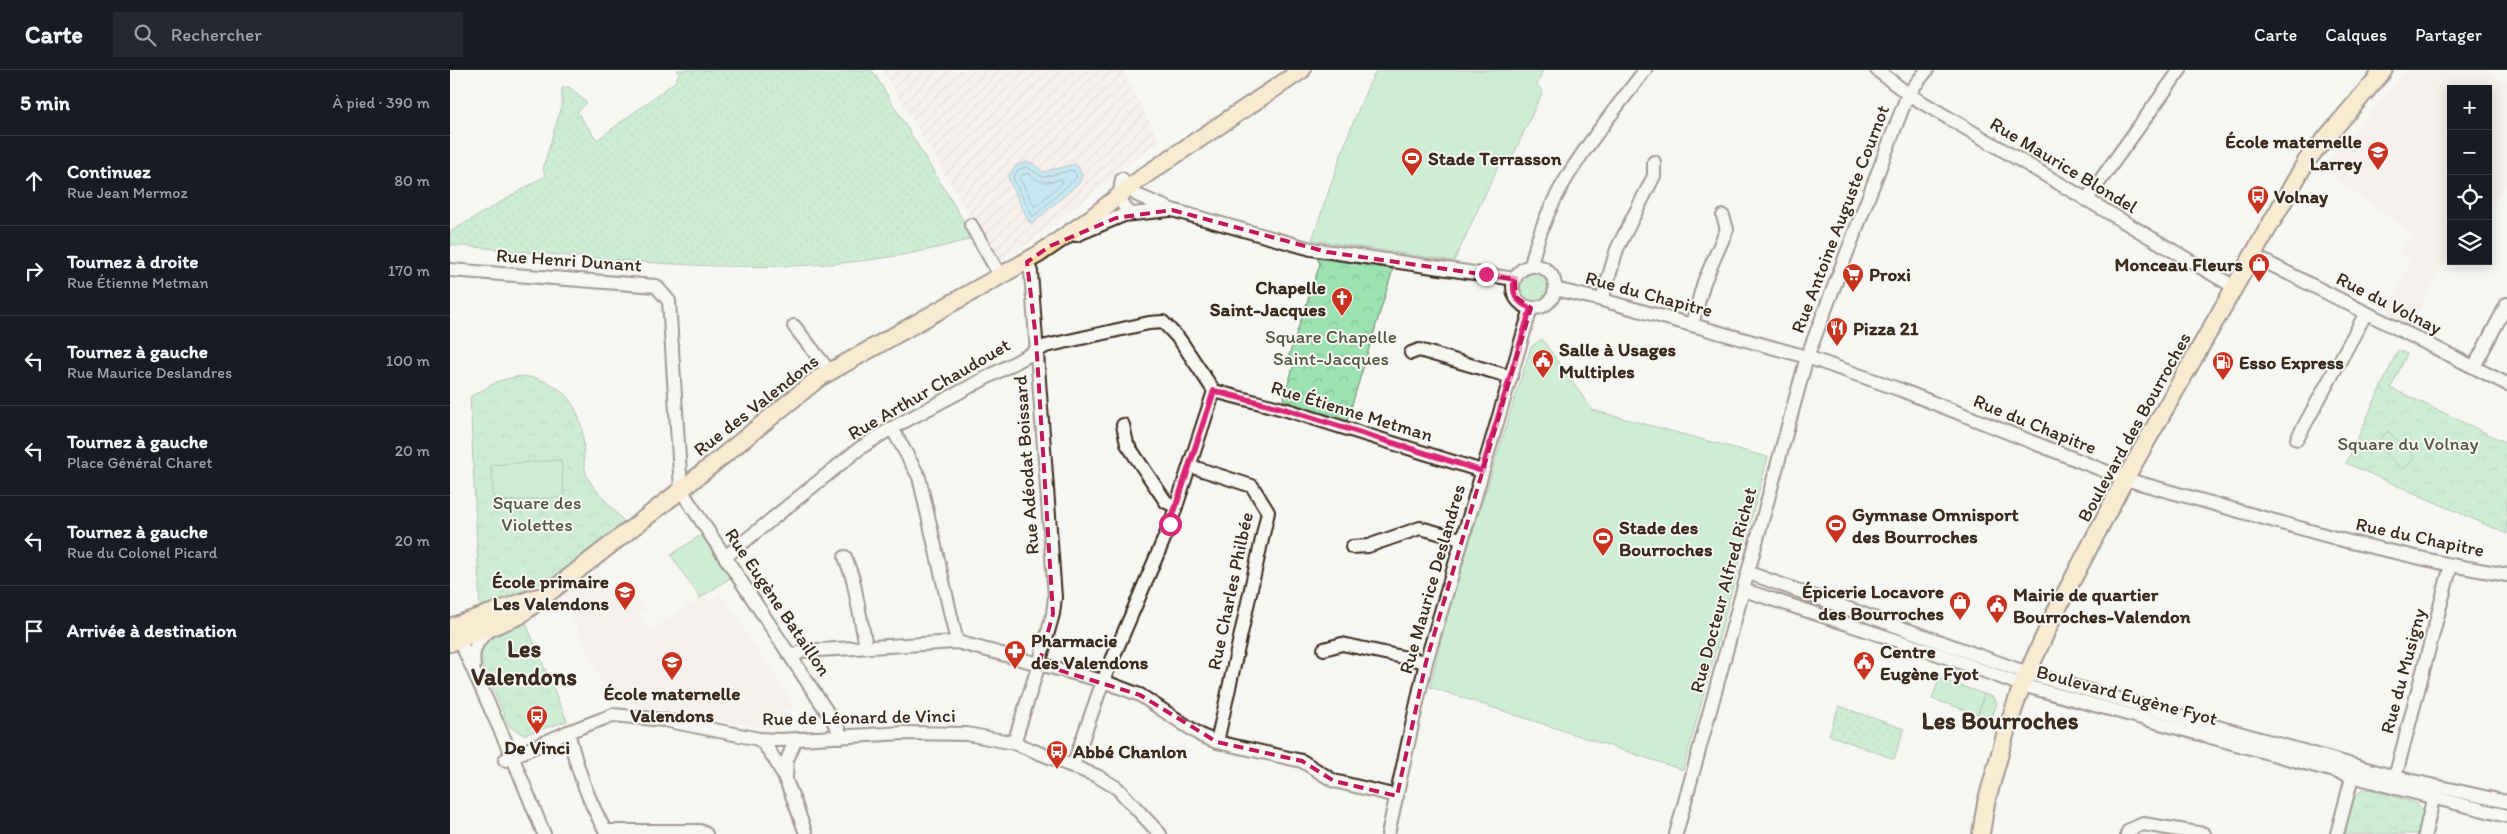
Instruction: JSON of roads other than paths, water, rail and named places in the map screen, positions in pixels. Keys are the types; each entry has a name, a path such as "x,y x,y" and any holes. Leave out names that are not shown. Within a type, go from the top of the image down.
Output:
{"main road":[{"name":"Rue des Valendons","path":"455,636 503,616 519,616 555,590 830,372 1027,262 1050,246 1103,195 1124,187 1182,138 1222,122 1302,70"},
{"name":"Boulevard des Bourroches","path":"1981,834 1986,803 2006,732 2025,679 2054,615 2125,479 2236,288 2307,160 2384,70"}],"street":[{"path":"1531,266 1534,252 1558,192 1575,162 1645,70"},
{"name":"Rue Maurice Blondel","path":"1877,70 1908,94 2236,288"},
{"name":"Rue Antoine Auguste Cournot","path":"1807,357 1908,94 1928,70"},
{"path":"2086,200 2180,70"},
{"path":"1602,300 1617,249 1654,176 1654,162"},
{"path":"1130,214 1123,206 1124,187 1137,195 1172,210 1327,252 1515,279"},
{"path":"1050,246 1105,222 1130,214 1172,210"},
{"path":"1692,324 1704,282 1727,229 1723,216"},
{"path":"971,225 1002,277"},
{"name":"Rue du Volnay","path":"2254,256 2507,384"},
{"name":"Rue Adéodat Boissard","path":"1014,743 1039,664 1053,614 1055,597 1037,349 1030,272 1027,262"},
{"path":"1531,266 1548,272 1554,283 1554,289 1549,301 1544,305 1531,308 1525,306 1513,291 1515,279 1525,268 1531,266"},
{"name":"Rue Henri Dunant","path":"450,270 656,286 670,301 681,490"},
{"name":"Rue du Chapitre","path":"1554,289 1692,324 1807,357 1901,390 2125,479 2346,540 2451,565 2507,575"},
{"path":"2474,367 2507,304"},
{"name":"Rue Maurice Deslandres","path":"1388,834 1426,662 1460,539 1531,308"},
{"path":"2297,439 2366,313"},
{"path":"1037,349 1121,329 1163,322 1180,340 1214,391 1170,524 1102,681 1073,766 1097,776 1117,788 1159,834"},
{"path":"794,326 830,372"},
{"name":"Rue Arthur Chaudouet","path":"725,557 860,448 892,428 1037,349"},
{"path":"1411,353 1419,350 1511,377"},
{"name":"Rue Docteur Alfred Richet","path":"1676,834 1807,357"},
{"name":"Rue Étienne Metman","path":"1214,391 1288,410 1482,471"},
{"path":"1123,425 1127,444 1166,502 1176,506"},
{"path":"892,428 919,477 957,642"},
{"name":"Rue Charles Philbée","path":"1190,466 1252,486 1268,512 1217,742"},
{"name":"Rue Eugène Bataillon","path":"681,490 839,730 840,737"},
{"path":"1352,547 1368,546 1420,528 1460,539"},
{"path":"845,557 853,578 866,646"},
{"name":"Rue du Musigny","path":"2394,782 2451,565"},
{"name":"Boulevard Eugène Fyot","path":"1748,573 2025,679"},
{"name":"Boulevard Eugène Fyot","path":"1744,590 1938,654 2435,792 2507,816"},
{"path":"503,616 475,646 472,656 481,687 535,834"},
{"path":"455,636 481,687"},
{"path":"455,636 508,758 544,834"},
{"path":"792,657 802,651 957,642 1102,681 1140,695 1202,736 1217,742 1302,761 1334,781 1397,796"},
{"path":"1324,649 1342,644 1426,662"},
{"name":"Rue de Léonard de Vinci","path":"508,758 613,715 664,720 759,739 795,741 840,737 950,733 1014,743 1073,766"},
{"path":"568,732 589,802 606,833 700,831 706,834"},
{"path":"759,739 767,747 787,783 806,834"},
{"path":"787,783 787,760 795,741"},
{"path":"2337,834 2354,771"},
{"path":"2425,834 2435,792"},
{"name":"Boulevard Eugène Fyot","path":"2435,792 2507,802"},
{"path":"2127,834 2129,830 2143,824 2204,834"}],"water":[{"path":"1027,162 1033,163 1043,172 1075,164 1080,170 1081,175 1080,182 1033,223 1029,222 1008,178 1015,166"}],"place":[{"name":"École maternelle Larrey","path":"2378,171"},
{"name":"Stade Terrasson","path":"1412,177"},
{"name":"Volnay","path":"2258,215"},
{"name":"Monceau Fleurs","path":"2259,283"},
{"name":"Proxi","path":"1853,293"},
{"name":"Chapelle Saint-Jacques","path":"1342,317"},
{"name":"Pizza 21","path":"1837,347"},
{"name":"Salle à Usages Multiples","path":"1543,379"},
{"name":"Esso Express","path":"2223,381"},
{"name":"Gymnase Omnisport des Bourroches","path":"1836,544"},
{"name":"Stade des Bourroches","path":"1603,557"},
{"name":"École primaire Les Valendons","path":"625,611"},
{"name":"Épicerie Locavore des Bourroches","path":"1960,621"},
{"name":"Mairie de quartier Bourroches-Valendon","path":"1997,624"},
{"name":"Pharmacie des Valendons","path":"1015,670"},
{"name":"École maternelle Valendons","path":"672,681"},
{"name":"Centre Eugène Fyot","path":"1864,681"},
{"name":"De Vinci","path":"537,735"},
{"name":"Abbé Chanlon","path":"1057,770"}],"district":[{"name":"Les Valendons","path":"524,662"},
{"name":"Les Bourroches","path":"2000,720"}],"park label":[{"name":"Square Chapelle Saint-Jacques","path":"1331,347"},
{"name":"Square du Volnay","path":"2408,443"},
{"name":"Square des Violettes","path":"537,513"}]}
